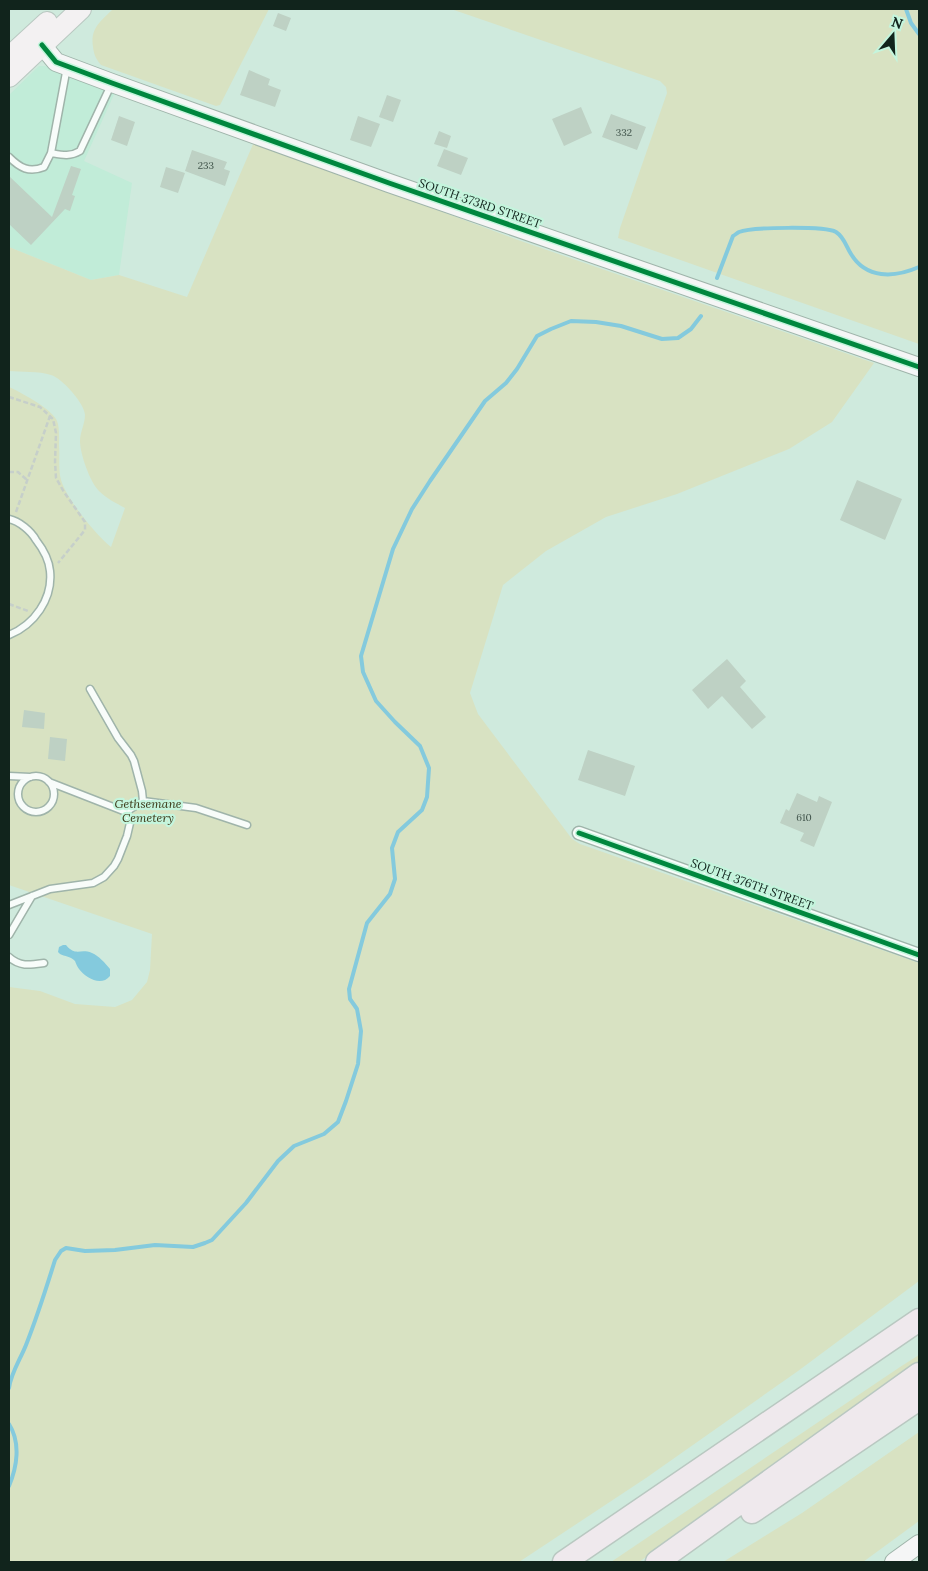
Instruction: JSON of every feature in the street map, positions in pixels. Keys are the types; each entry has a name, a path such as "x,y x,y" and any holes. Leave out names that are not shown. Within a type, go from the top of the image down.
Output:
{"highway":[{"path":"564,1562 919,1320"},
{"path":"796,1404 827,1394 919,1335"},
{"path":"657,1562 919,1374"},
{"path":"679,1562 919,1399"}],"main road":[{"path":"9,57 61,9"},
{"path":"9,77 82,9"}],"street":[{"name":"SOUTH 373RD STREET","path":"42,45 56,62 112,83 389,183 919,367"},
{"name":"SOUTH 376TH STREET","path":"579,833 919,955"},
{"path":"894,1562 919,1544"}],"lane":[{"path":"9,157 24,169 36,171 44,167 51,153 67,65"},
{"path":"51,153 66,156 80,151 112,83"},
{"path":"9,635 38,614 48,593 50,571 45,552 32,534 11,520"},
{"path":"90,689 118,738 131,755 136,767 143,801"},
{"path":"9,776 41,778 126,812 130,823 118,859 108,874 98,881 59,887 32,895 9,906"},
{"path":"32,777 24,782 19,794 21,803 32,812 41,812 52,803 54,790 49,782"},
{"path":"126,812 143,801 196,808 246,825"},
{"path":"9,935 32,895"},
{"path":"9,957 14,962 22,965 44,963"}],"path":[{"path":"9,397 40,408 53,419 56,433 56,478 85,522 85,530 50,571"},
{"path":"11,520 28,480 50,416"},
{"path":"9,472 18,472 28,480"},
{"path":"9,604 38,614"}],"shaded area":[{"path":"39,66 45,66 116,90 84,161 132,183 119,275 91,280 9,247 9,95"}],"green space":[{"path":"113,9 269,9 220,105 216,106 101,65 94,52 93,35 97,25"},
{"path":"451,9 919,9 919,344 618,238 667,93 666,87 660,81"},
{"name":"Gethsemane Cemetery","path":"254,142 518,240 874,363 832,422 789,449 677,494 606,517 546,551 503,585 470,693 478,714 572,839 580,844 919,963 919,1281 798,1371 646,1478 519,1562 9,1562 9,987 40,991 75,1004 115,1007 132,1000 147,982 150,970 152,934 9,885 9,387 41,405 56,419 59,432 61,480 64,488 82,516 111,547 125,508 108,499 99,491 89,475 80,441 85,415 84,410 72,392 61,381 51,375 36,372 9,371 9,247 91,280 119,275 187,297"},
{"path":"919,1355 919,1365 639,1562 611,1562 900,1367"},
{"path":"919,1432 919,1521 863,1562 723,1562 802,1513"}],"water":[{"path":"66,945 73,951 88,952 97,956 110,969 110,976 102,981 90,978 79,969 74,960 58,952 59,947"}],"building":[{"path":"278,13 291,18 286,31 273,26"},
{"path":"249,70 270,79 268,85 281,90 275,107 240,95"},
{"path":"387,95 401,100 393,122 379,117"},
{"path":"581,107 592,133 564,146 552,119"},
{"path":"611,114 646,127 637,150 602,137"},
{"path":"119,116 135,122 127,146 111,140"},
{"path":"358,116 380,124 371,147 350,140"},
{"path":"439,131 451,136 447,148 434,144"},
{"path":"444,149 468,158 461,175 437,166"},
{"path":"192,150 227,162 224,169 230,171 225,186 185,171"},
{"path":"71,166 81,169 72,195 75,196 70,211 65,209 31,245 9,224 9,176 52,217"},
{"path":"166,167 185,173 178,193 160,187"},
{"path":"857,480 902,499 885,540 840,520"},
{"path":"727,659 746,681 740,687 766,717 752,729 722,696 708,709 692,690"},
{"path":"24,710 45,713 44,729 22,727"},
{"path":"50,737 67,739 65,761 48,759"},
{"path":"588,750 635,766 625,796 578,780"},
{"path":"797,793 817,802 819,796 832,802 814,847 800,841 804,833 780,823 786,809 789,811"}],"waterway":[{"path":"906,9 911,23 919,34"},
{"path":"717,278 733,236 746,230 773,228 804,228 836,232 843,239 857,262 873,272 881,274 900,273 919,267"},
{"path":"9,1388 34,1324 55,1260 61,1251 66,1248 85,1251 115,1250 155,1245 193,1247 212,1240 246,1203 278,1161 294,1146 324,1134 338,1122 358,1064 361,1031 357,1009 350,999 349,989 367,923 390,894 395,879 392,848 398,832 422,810 427,797 429,768 420,746 376,701 363,672 361,656 393,549 412,509 430,481 485,401 506,383 517,369 537,336 571,321 621,326 662,339 678,338 691,329 701,316"},
{"path":"9,1424 13,1431 16,1447 16,1463 9,1486"}],"cycle path":[{"path":"42,45 56,62 112,83 389,183 919,367"},
{"path":"579,833 919,955"}]}
